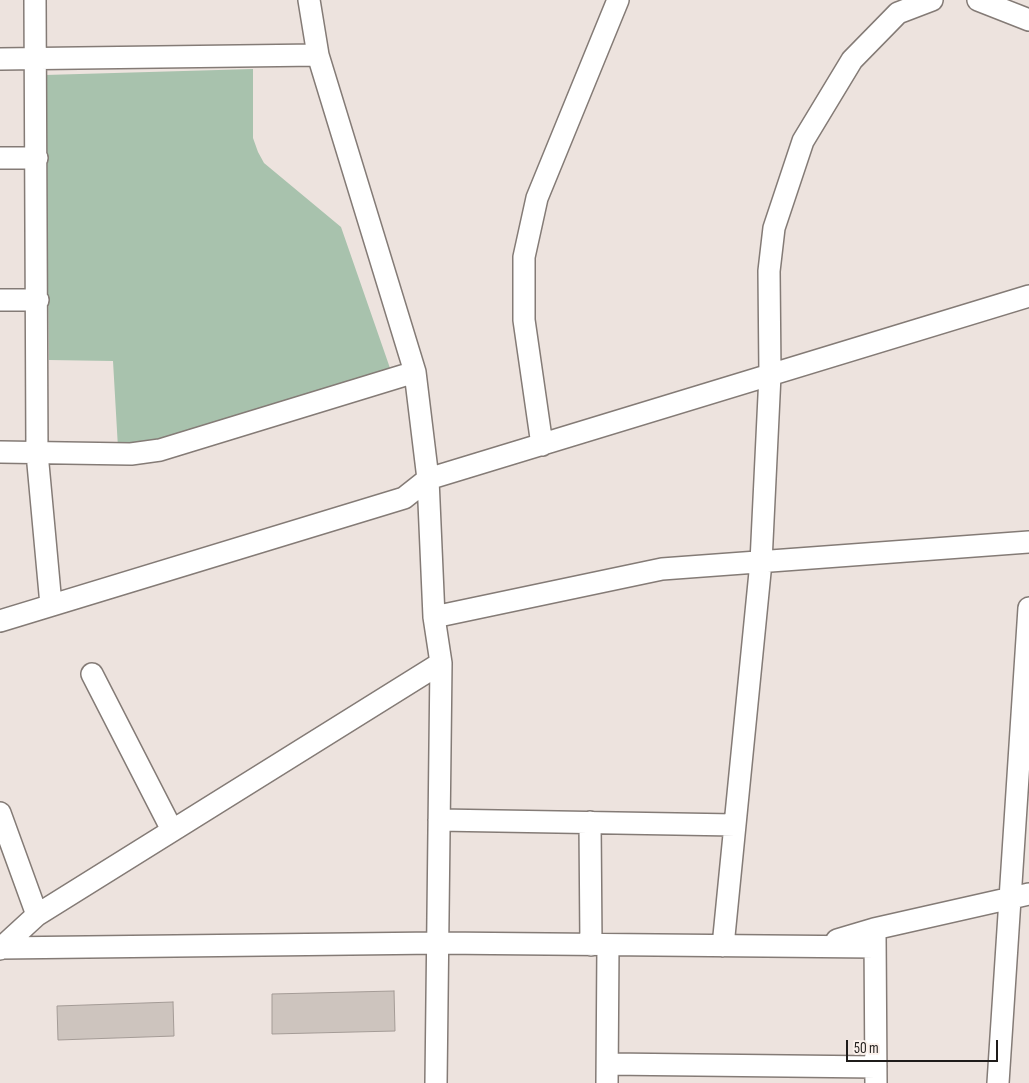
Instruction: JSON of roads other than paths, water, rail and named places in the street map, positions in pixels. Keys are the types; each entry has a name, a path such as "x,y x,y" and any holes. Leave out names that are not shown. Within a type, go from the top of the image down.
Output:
{"street":[{"path":"35,0 38,300 37,453 51,605"},
{"path":"309,0 318,55 414,372 428,479 434,617 441,663 436,1083"},
{"path":"542,445 524,320 524,257 537,198 618,0"},
{"path":"723,946 761,562 770,375 769,271 774,228 803,142 852,60 898,13 932,0"},
{"path":"978,0 1029,20"},
{"path":"0,59 318,55"},
{"path":"0,158 37,158"},
{"path":"0,621 404,498 428,479 1029,296"},
{"path":"0,300 38,300"},
{"path":"0,452 131,454 160,450 414,372"},
{"path":"434,617 662,569 1029,542"},
{"path":"998,1083 1019,896 1029,608"},
{"path":"0,949 37,914 441,663"},
{"path":"92,674 172,830"},
{"path":"0,814 37,914"},
{"path":"439,820 735,825"},
{"path":"590,822 607,1074 876,1075 875,938"},
{"path":"0,949 438,943 815,947 875,938 1019,896"}]}
